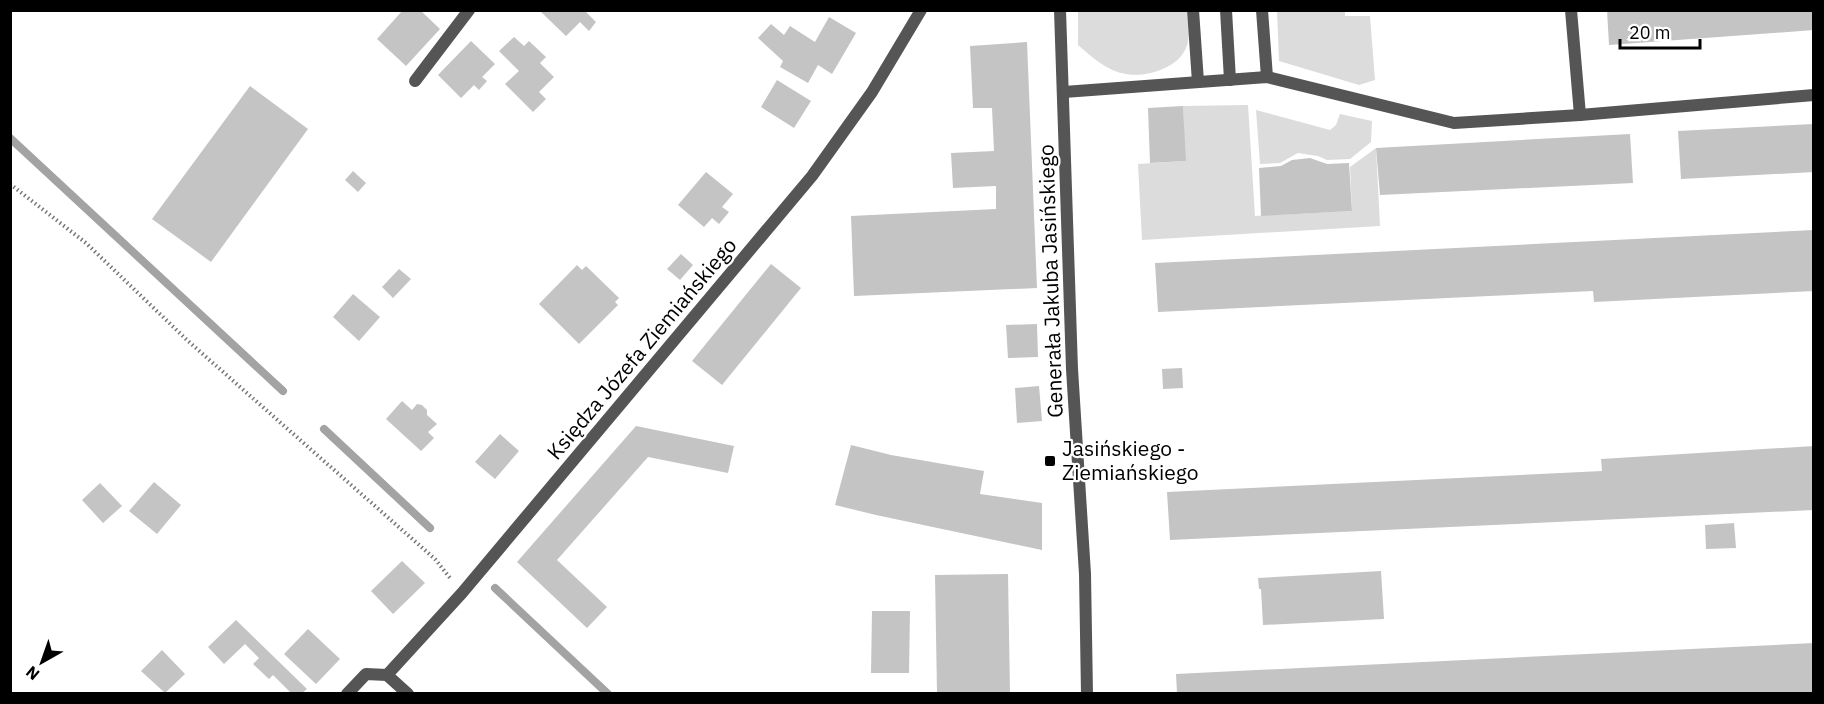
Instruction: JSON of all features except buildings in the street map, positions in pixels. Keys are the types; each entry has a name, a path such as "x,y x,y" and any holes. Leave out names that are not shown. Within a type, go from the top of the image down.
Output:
{"street":[{"path":"416,81 469,10"},
{"name":"Księdza Józefa Ziemiańskiego","path":"387,675 462,593 812,176 872,92 921,10"},
{"name":"Generała Jakuba Jasińskiego","path":"1060,10 1072,369 1084,574 1087,693"},
{"path":"1193,10 1198,82"},
{"path":"1226,10 1230,80"},
{"path":"1262,10 1267,77"},
{"path":"1571,10 1580,115"},
{"path":"1064,92 1267,77 1454,123 1814,95"},
{"path":"347,693 366,674 387,675 408,693"}],"path":[{"path":"10,184 86,243 188,341 435,559 462,593"}],"shaded area":[{"path":"1078,11 1187,11 1189,34 1186,48 1176,61 1152,73 1134,75 1112,70 1078,45"},
{"path":"1277,11 1345,11 1345,16 1370,16 1375,80 1359,85 1279,61"},
{"path":"1248,105 1255,216 1352,211 1350,167 1376,148 1380,226 1142,240 1138,164 1185,161 1183,106"},
{"path":"1256,110 1330,130 1336,125 1340,114 1372,121 1371,142 1350,159 1327,160 1298,153 1280,163 1260,164"}],"waterway":[{"path":"10,138 283,391"},
{"path":"324,429 430,528"},
{"path":"495,588 608,694"}],"place":[{"name":"Jasińskiego - Ziemiańskiego","path":"1050,461"}]}
